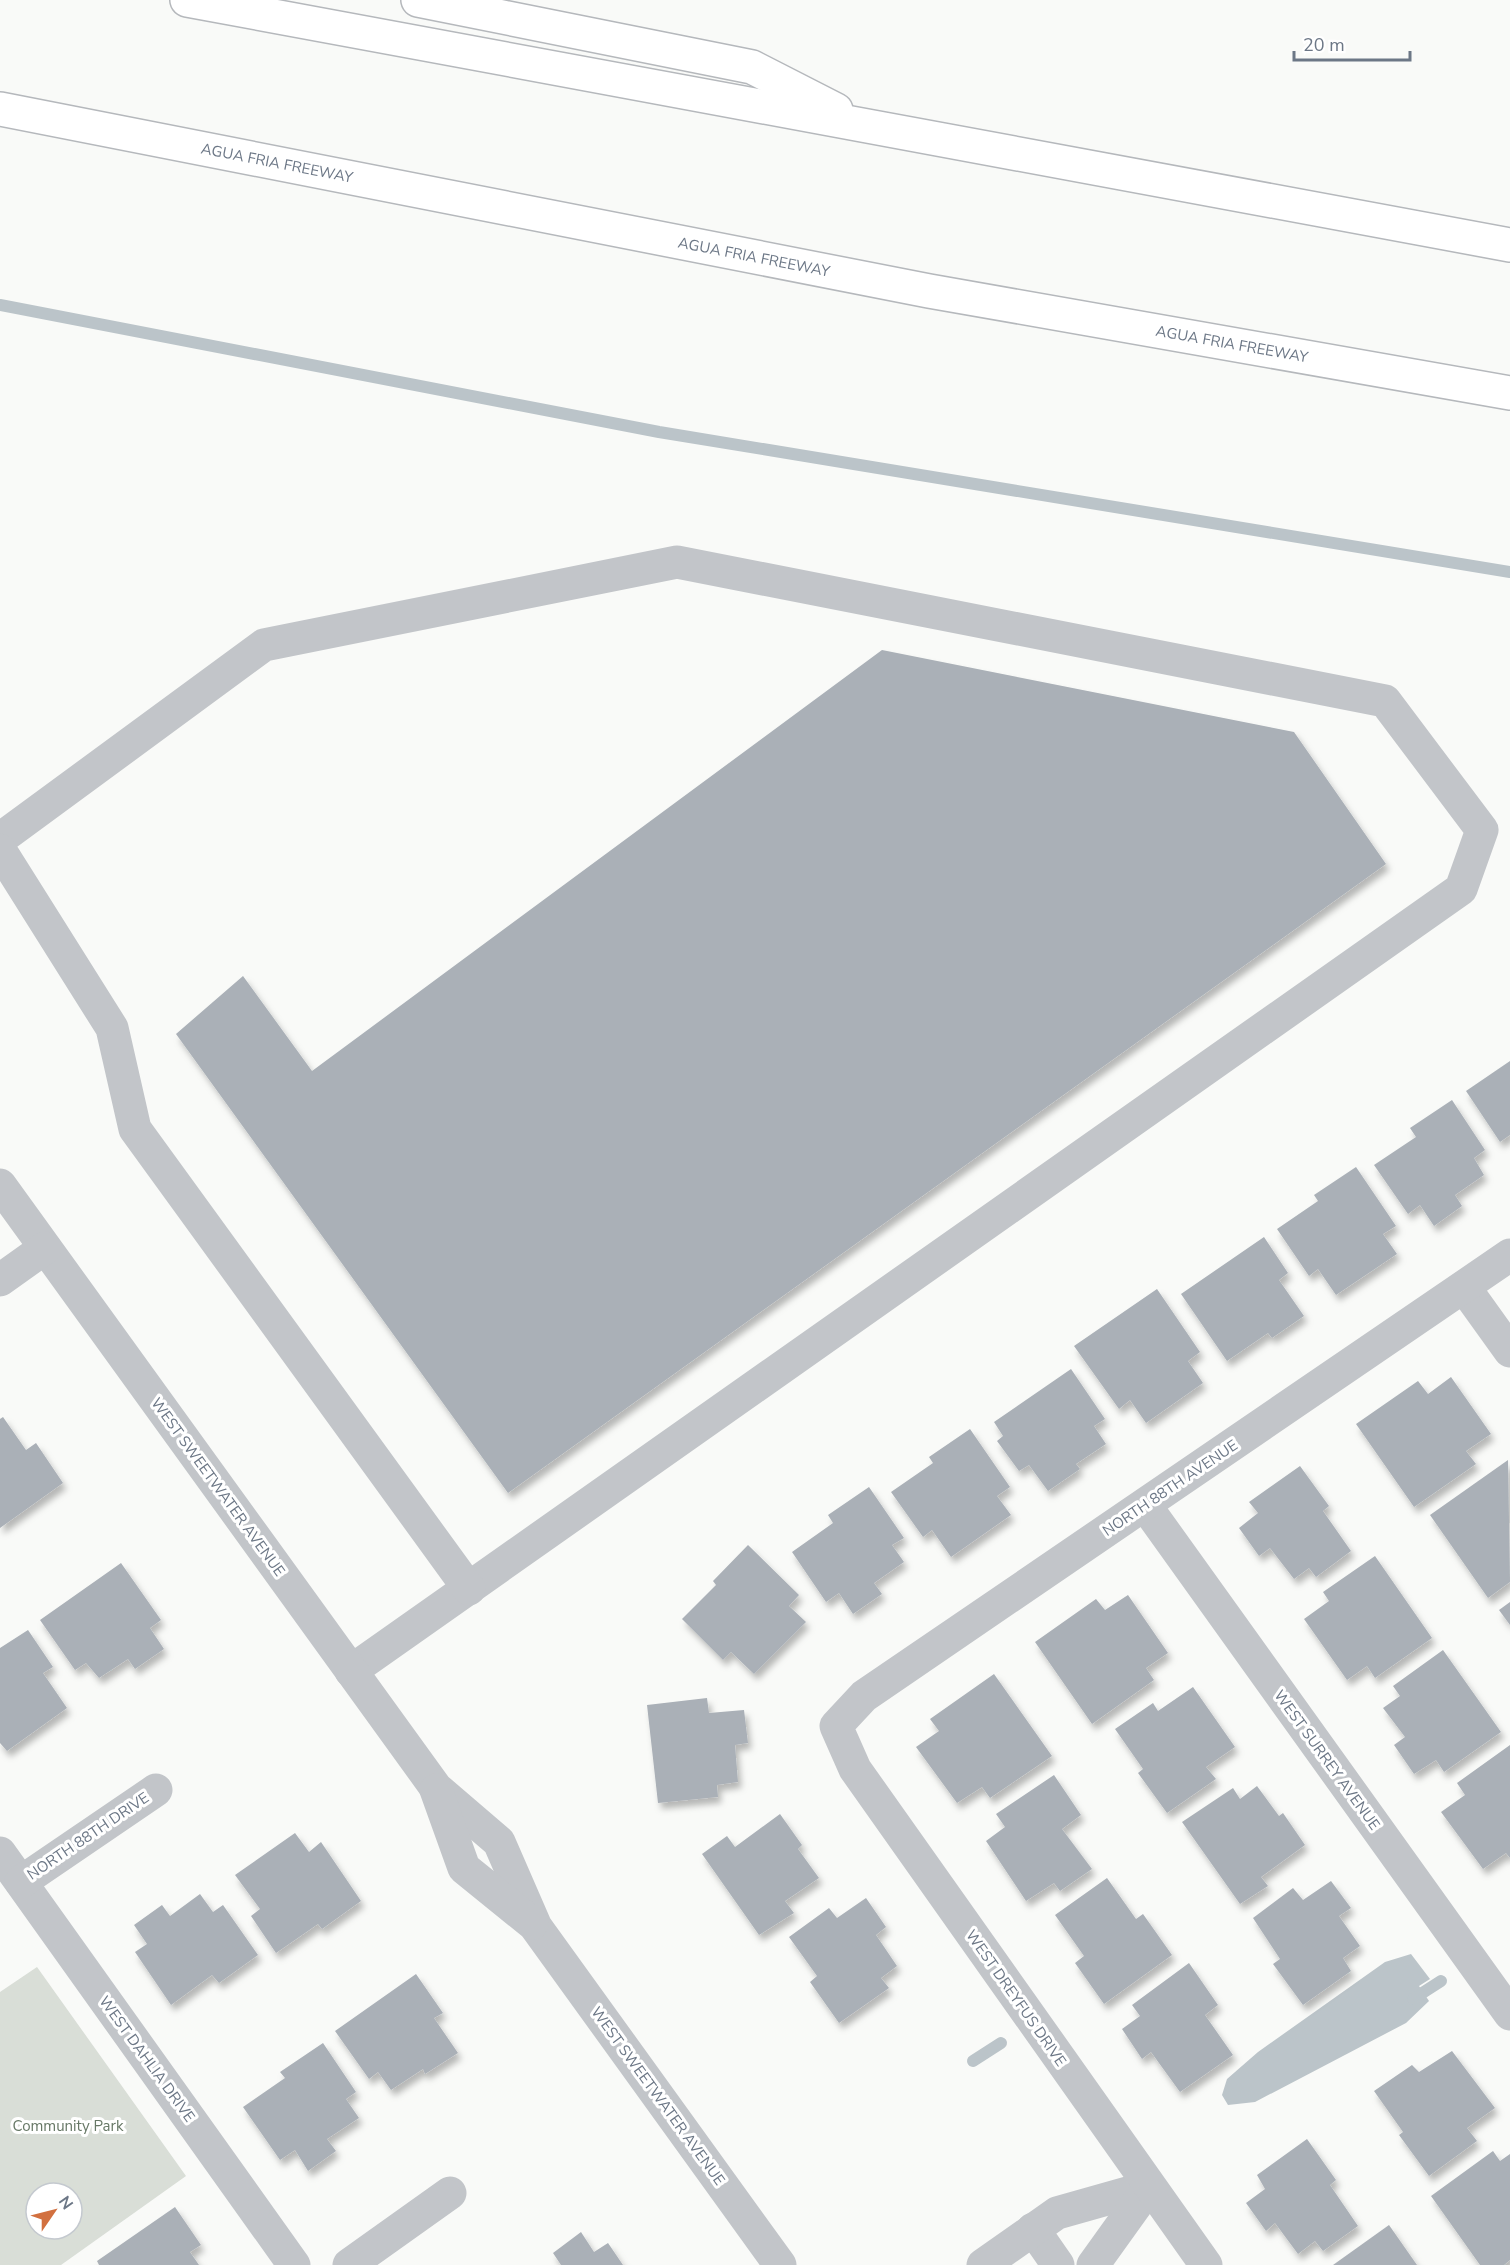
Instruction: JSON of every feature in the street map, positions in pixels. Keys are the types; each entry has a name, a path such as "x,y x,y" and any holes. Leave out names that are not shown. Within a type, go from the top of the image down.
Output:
{"highway":[{"path":"187,0 1510,244"},
{"path":"418,0 752,67 867,126"},
{"name":"AGUA FRIA FREEWAY","path":"0,109 929,291 1510,393"}],"street":[{"path":"0,839 264,645 677,562 1385,701 1482,830 1461,889 351,1671"},
{"path":"0,850 112,1028 135,1130 469,1589"},
{"name":"WEST SWEETWATER AVENUE","path":"0,1185 436,1788 464,1868 536,1927 780,2265"},
{"path":"0,1280 45,1248"},
{"name":"NORTH 88TH AVENUE","path":"836,1725 864,1696 1510,1255"},
{"path":"1464,1287 1510,1351"},
{"name":"WEST SURREY AVENUE","path":"1145,1505 1510,2014"},
{"name":"WEST DREYFUS DRIVE","path":"836,1725 855,1768 1206,2265"},
{"name":"NORTH 88TH DRIVE","path":"21,1882 156,1790"},
{"name":"WEST DAHLIA DRIVE","path":"0,1852 294,2265"},
{"path":"983,2265 1057,2213 1149,2187"},
{"path":"1093,2265 1149,2187"},
{"path":"349,2265 450,2193"},
{"path":"1033,2229 1058,2265"}],"green space":[{"name":"Community Park","path":"37,1967 186,2176 61,2265 0,2265 0,1992"}],"shaded area":[{"path":"1411,1954 1430,1979 1419,1986 1429,2001 1406,2023 1255,2102 1228,2105 1222,2095 1227,2079 1258,2052 1385,1962"}],"building":[{"path":"882,650 1294,732 1386,864 508,1493 176,1034 243,976 312,1071"},
{"path":"1510,1061 1510,1135 1500,1142 1466,1091"},
{"path":"1452,1100 1485,1150 1474,1158 1484,1175 1455,1195 1462,1206 1434,1226 1420,1205 1408,1214 1374,1165 1416,1137 1410,1128"},
{"path":"1356,1167 1396,1226 1383,1234 1397,1254 1336,1295 1318,1269 1309,1276 1277,1229 1318,1201 1314,1195"},
{"path":"1264,1237 1288,1273 1279,1280 1304,1316 1272,1338 1268,1333 1227,1361 1181,1294"},
{"path":"1157,1289 1200,1352 1188,1361 1203,1383 1146,1423 1130,1400 1119,1409 1074,1346"},
{"path":"1071,1369 1105,1419 1094,1426 1106,1444 1076,1464 1080,1469 1048,1491 1029,1465 1019,1471 997,1441 1003,1436 994,1422"},
{"path":"1451,1377 1491,1434 1466,1451 1476,1464 1414,1507 1356,1424 1418,1381 1428,1394"},
{"path":"3,1417 26,1450 36,1443 63,1483 0,1528 0,1419"},
{"path":"970,1429 1010,1487 997,1496 1011,1515 951,1557 932,1530 923,1537 891,1492 933,1463 929,1457"},
{"path":"1508,1460 1510,1582 1488,1598 1430,1515"},
{"path":"1300,1466 1329,1506 1323,1511 1351,1551 1316,1577 1309,1568 1294,1579 1270,1548 1259,1556 1239,1528 1258,1513 1249,1502"},
{"path":"869,1487 904,1538 892,1545 904,1562 874,1583 882,1594 853,1614 839,1593 826,1602 792,1552 833,1523 828,1515"},
{"path":"748,1545 799,1595 789,1606 806,1622 754,1674 731,1652 723,1660 682,1619 716,1585 713,1581"},
{"path":"1375,1556 1432,1638 1375,1678 1367,1666 1347,1680 1304,1619 1329,1601 1323,1592"},
{"path":"121,1563 161,1620 150,1628 164,1649 135,1669 128,1659 99,1678 86,1663 75,1670 40,1620"},
{"path":"1128,1595 1168,1653 1146,1668 1154,1680 1092,1724 1035,1642 1096,1599 1105,1610"},
{"path":"1510,1602 1510,1625 1499,1610"},
{"path":"28,1630 53,1667 43,1673 67,1708 7,1751 0,1743 0,1648"},
{"path":"1443,1650 1501,1732 1444,1772 1436,1760 1414,1774 1394,1745 1405,1737 1383,1708 1400,1696 1393,1686"},
{"path":"994,1674 1052,1756 990,1798 982,1787 957,1803 916,1747 939,1731 930,1719"},
{"path":"1193,1687 1235,1747 1206,1767 1216,1779 1167,1813 1138,1773 1143,1769 1115,1729 1153,1703 1158,1711"},
{"path":"707,1698 709,1713 744,1710 748,1743 735,1745 738,1782 717,1785 718,1797 658,1803 647,1705"},
{"path":"1510,1745 1510,1858 1506,1853 1483,1869 1441,1812 1465,1795 1457,1783"},
{"path":"1054,1775 1081,1815 1062,1829 1092,1869 1060,1891 1054,1883 1026,1901 986,1841 1005,1827 996,1814"},
{"path":"1257,1786 1279,1816 1283,1813 1305,1845 1261,1877 1268,1886 1240,1904 1182,1822 1233,1788 1240,1799"},
{"path":"780,1814 802,1845 798,1849 819,1878 785,1901 794,1913 759,1935 702,1854 727,1836 735,1847"},
{"path":"295,1833 309,1852 321,1842 361,1901 322,1929 318,1924 276,1953 251,1916 260,1909 235,1875"},
{"path":"1107,1878 1136,1919 1143,1914 1172,1955 1104,2004 1075,1963 1084,1956 1055,1915"},
{"path":"1331,1881 1351,1908 1339,1916 1360,1946 1343,1958 1351,1971 1303,2005 1273,1964 1280,1959 1253,1918 1293,1888 1303,1900"},
{"path":"200,1894 213,1912 223,1905 258,1955 219,1983 212,1975 171,2005 135,1952 147,1944 134,1925 162,1905 170,1916"},
{"path":"866,1898 886,1927 876,1935 897,1966 881,1978 889,1988 839,2023 810,1982 817,1976 789,1937 829,1908 837,1918"},
{"path":"1189,1963 1218,2005 1205,2015 1233,2055 1180,2092 1151,2052 1142,2059 1122,2029 1140,2016 1132,2005"},
{"path":"416,1974 443,2013 434,2018 458,2053 425,2074 423,2069 391,2090 378,2072 369,2079 335,2031"},
{"path":"323,2043 356,2092 346,2099 359,2118 327,2139 336,2151 308,2171 295,2150 280,2160 243,2107 285,2078 280,2072"},
{"path":"1452,2051 1495,2108 1467,2128 1477,2141 1429,2176 1399,2135 1403,2132 1374,2091 1412,2065 1419,2072"},
{"path":"1307,2139 1336,2180 1330,2185 1358,2226 1323,2251 1315,2241 1298,2254 1275,2223 1266,2231 1246,2203 1265,2189 1257,2175"},
{"path":"1493,2151 1500,2161 1510,2154 1510,2260 1504,2265 1480,2265 1431,2196"},
{"path":"175,2207 201,2245 190,2252 199,2265 99,2265 97,2261"},
{"path":"1389,2225 1417,2265 1333,2265"},
{"path":"581,2232 594,2252 608,2243 623,2265 561,2265 553,2253"}],"waterway":[{"path":"0,305 659,432 1510,572"},
{"path":"1413,1999 1441,1981"},
{"path":"973,2061 1001,2043"}]}
